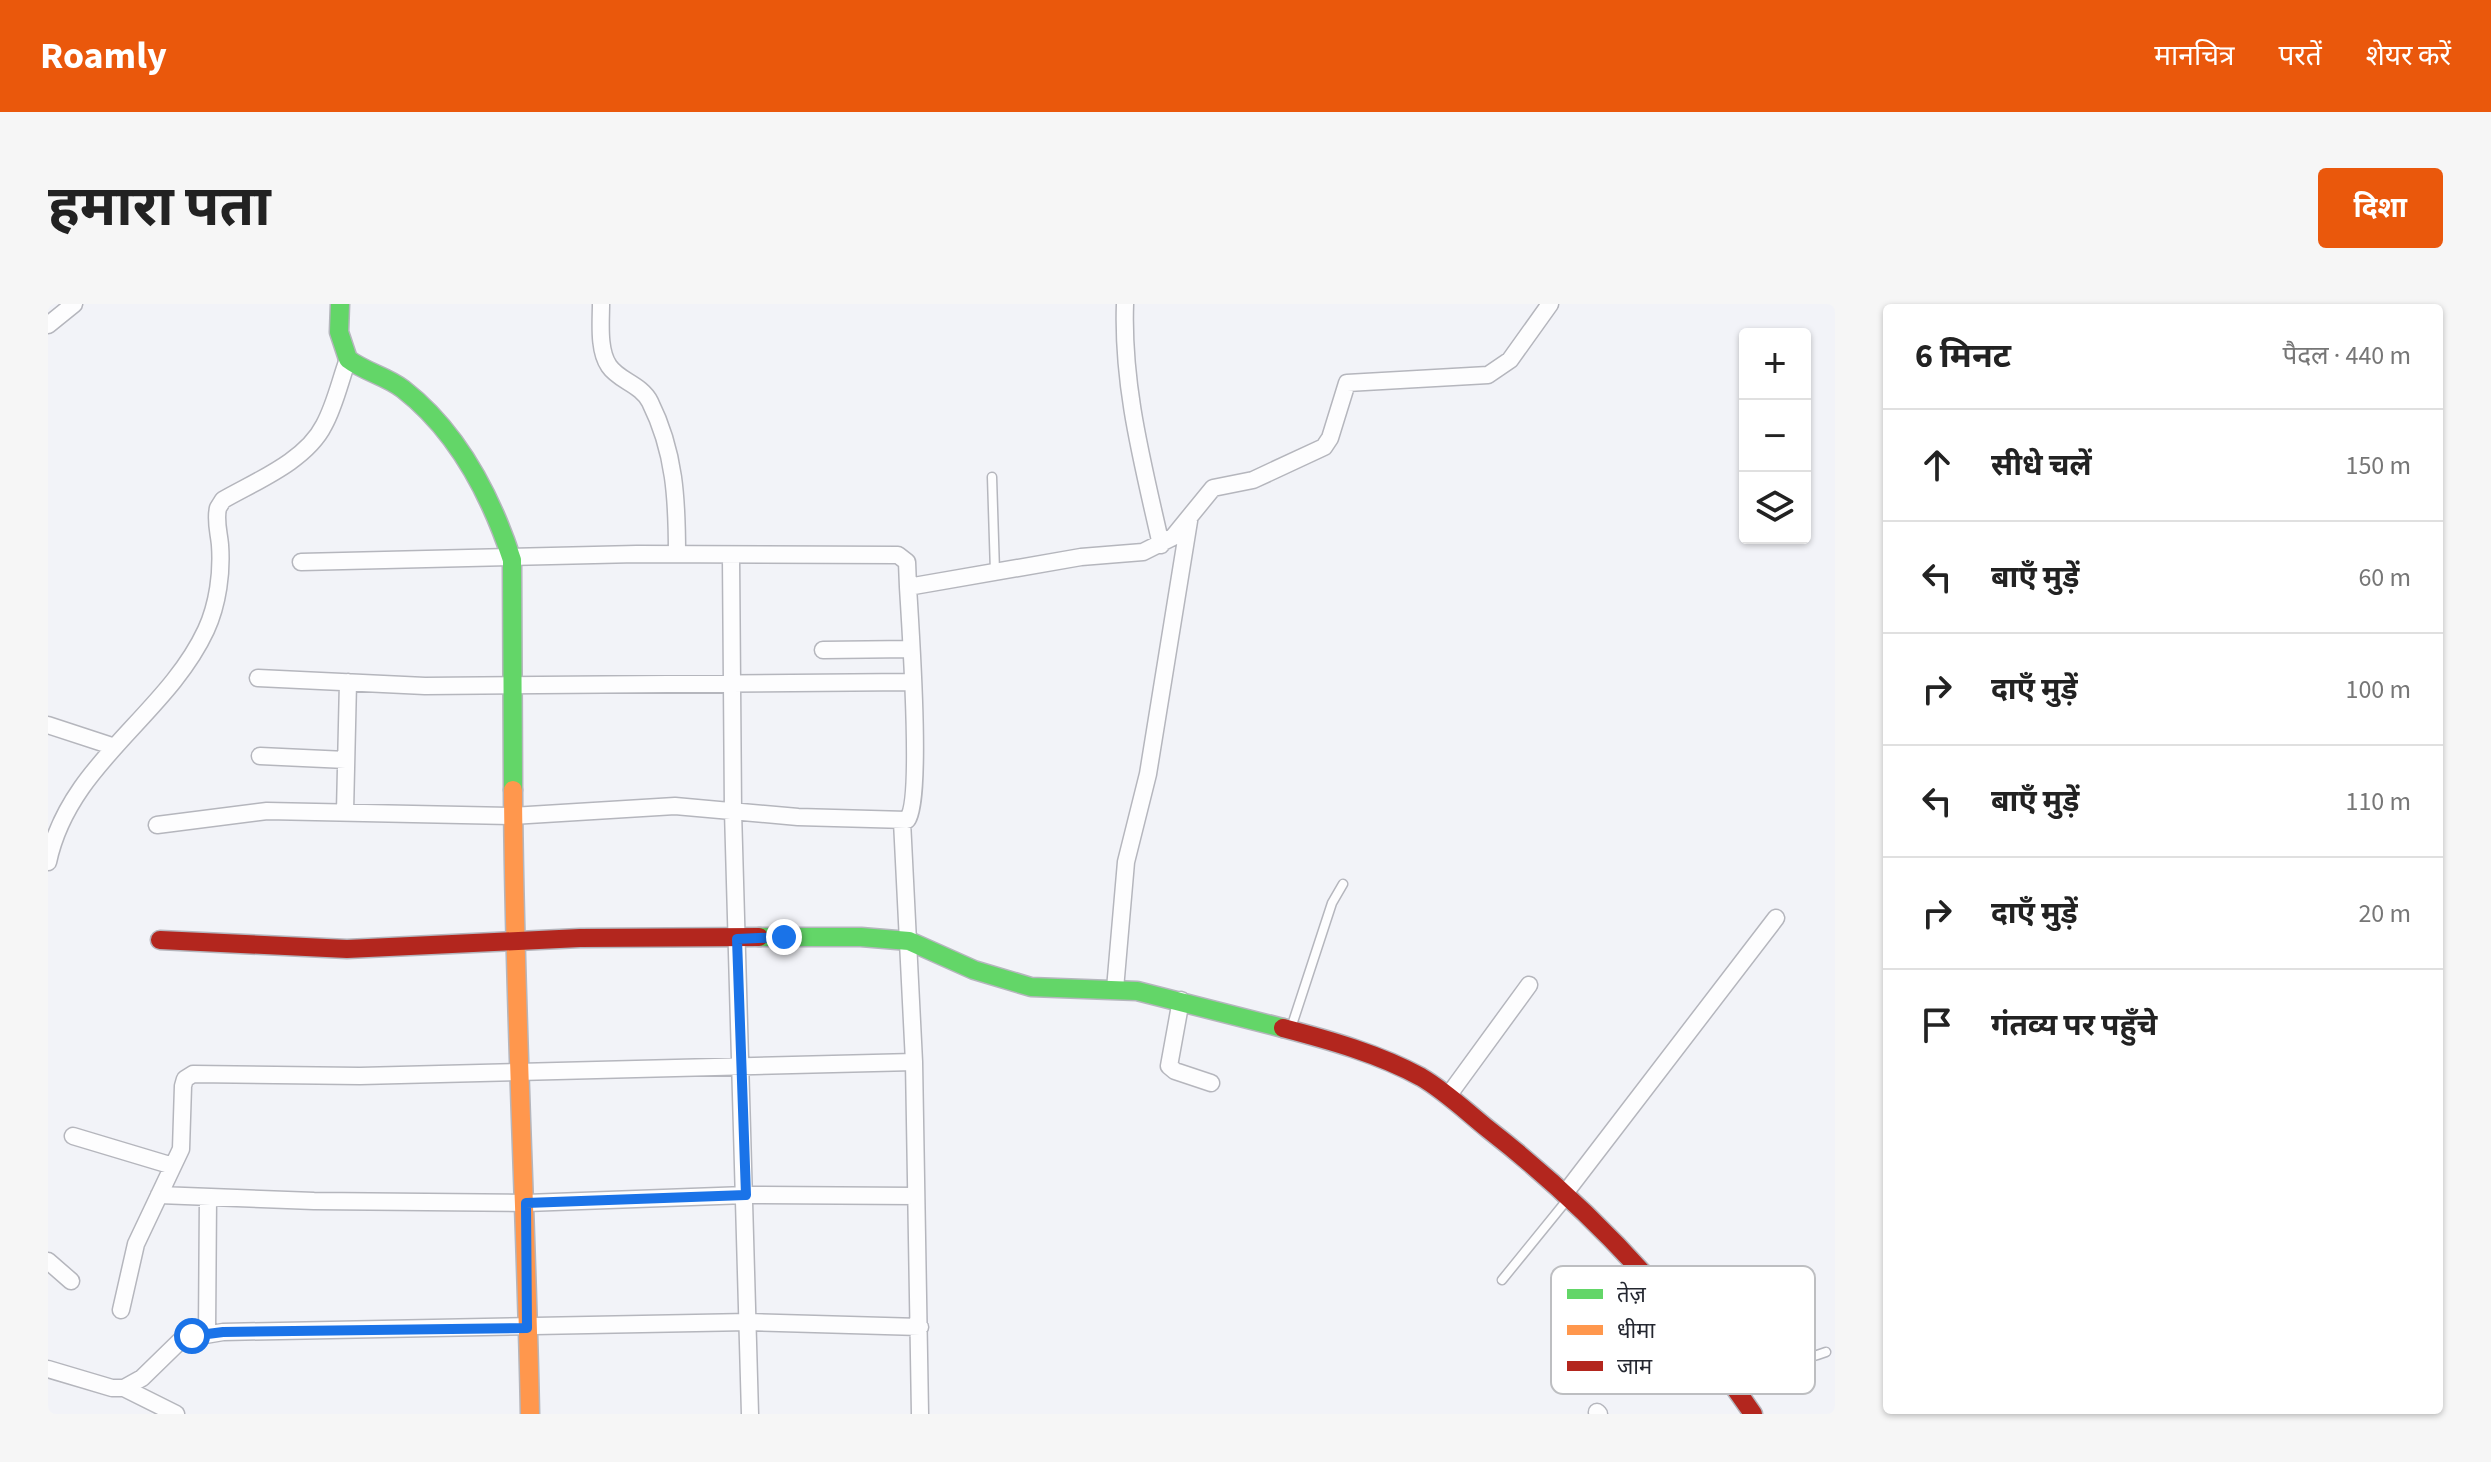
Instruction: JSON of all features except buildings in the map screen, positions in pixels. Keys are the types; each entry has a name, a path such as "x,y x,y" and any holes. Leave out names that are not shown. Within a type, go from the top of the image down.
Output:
{"street":[{"path":"48,325 74,304"},
{"path":"48,862 74,801 112,746 172,683 208,627 219,576 218,508 223,500 282,465 316,437 328,416 348,359 339,332 340,304"},
{"path":"601,304 603,344 609,366 644,392 672,463 677,493 677,554"},
{"path":"1125,304 1125,364 1129,400 1161,545"},
{"path":"908,587 1081,557 1134,554 1161,545 1189,521 1213,488 1253,480 1324,447 1330,438 1347,383 1488,375 1510,360 1550,304"},
{"path":"348,359 400,387 434,420 466,463 495,511 512,560 514,942 526,1203 530,1414"},
{"path":"1115,989 1126,862 1148,774 1189,521"},
{"path":"157,825 267,811 512,816 635,806 902,821 910,818 913,810 911,649 907,562 898,555 731,557 677,554 512,560 301,562"},
{"path":"731,557 733,811 750,1414"},
{"path":"823,650 911,649"},
{"path":"258,678 425,686 912,682"},
{"path":"345,812 348,682"},
{"path":"48,725 112,746"},
{"path":"260,756 346,760"},
{"path":"902,821 914,1062 920,1414"},
{"path":"1568,1194 1776,918"},
{"path":"160,940 347,949 514,942 861,937 909,941 974,970 1031,987 1115,989 1181,1000 1291,1029 1401,1067 1448,1096 1568,1194 1639,1266"},
{"path":"1448,1096 1529,985"},
{"path":"1181,1000 1169,1066 1211,1083"},
{"path":"121,1310 136,1244 173,1166 184,1135 183,1086 185,1079 193,1074 360,1076 914,1062"},
{"path":"73,1136 173,1166"},
{"path":"159,1195 526,1203 746,1195 916,1196"},
{"path":"207,1333 208,1197"},
{"path":"48,1261 71,1281"},
{"path":"124,1388 142,1378 182,1339 207,1333 749,1322 920,1327"},
{"path":"48,1369 112,1388 124,1388 176,1414"},
{"path":"1740,1394 1753,1414"}],"lane":[{"path":"992,477 995,573"},
{"path":"1291,1029 1332,903 1343,884"},
{"path":"1502,1280 1568,1194"},
{"path":"1815,1356 1826,1352"}],"traffic: fast":[{"path":"340,304 339,332 348,359 403,389 440,424 470,466 504,536 512,560 513,790"},
{"path":"759,937 861,937 909,941 974,970 1031,987 1137,991 1283,1028"}],"traffic: slow":[{"path":"513,790 530,1414"}],"traffic: jam":[{"path":"160,940 347,949 580,938 759,937"},
{"path":"1283,1028 1388,1061 1439,1089 1563,1192 1636,1266"},
{"path":"1739,1394 1753,1414"}],"route":[{"path":"192,1336 223,1332 527,1328 526,1203 746,1195 737,939 784,937"}]}
